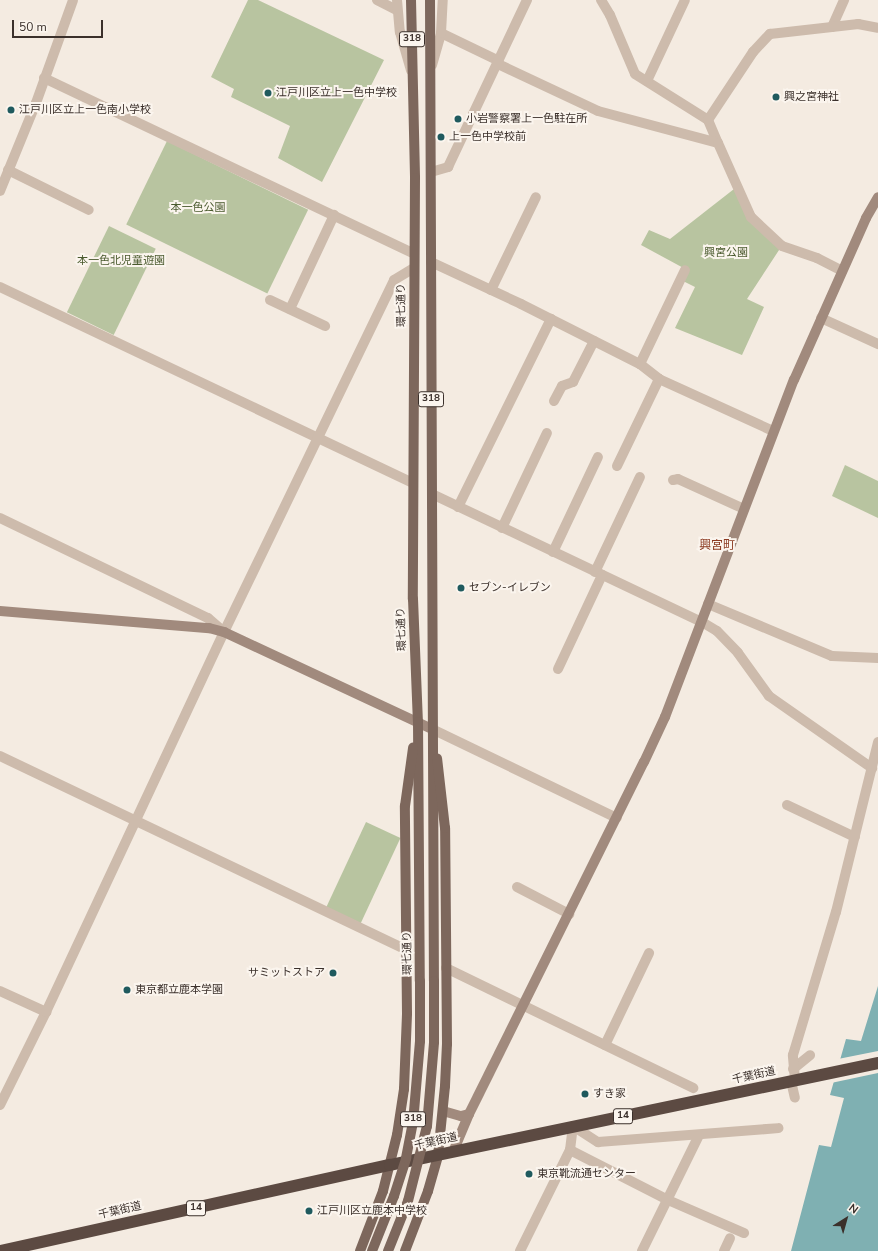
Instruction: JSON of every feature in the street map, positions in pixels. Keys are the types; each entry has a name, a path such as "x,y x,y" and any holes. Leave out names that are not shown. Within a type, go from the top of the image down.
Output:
{"highway":[{"name":"千葉街道","path":"1,1251 793,1077 808,1078 878,1063"}],"main road":[{"name":"環七通り","path":"372,1251 394,1196 406,1158 413,1123 420,1041 418,722 413,599 415,370 411,0"},
{"name":"318","path":"388,1251 408,1201 427,1126 434,1042 430,0"},
{"path":"360,1251 376,1213 390,1165 400,1119 406,1065 405,806 418,722"},
{"path":"405,1251 428,1191 438,1155 448,1044 445,828 441,780 432,729"}],"street":[{"path":"0,192 73,0"},
{"path":"377,0 397,5 400,32 413,78"},
{"path":"430,69 441,33 443,0"},
{"path":"431,172 448,167 527,0"},
{"path":"601,0 610,15 635,74 708,120 751,217 782,246 817,258 842,271"},
{"path":"647,81 685,0"},
{"path":"832,27 844,0"},
{"path":"708,120 753,52 770,34 858,24 878,28"},
{"path":"441,33 598,111 718,143"},
{"path":"44,78 414,253"},
{"path":"8,170 89,210"},
{"path":"453,1152 469,1114 617,818 665,717 773,431 842,271 866,218 878,197"},
{"path":"491,290 536,198"},
{"path":"290,309 334,215"},
{"path":"431,262 640,364 659,379 773,431"},
{"path":"0,1105 46,1012 224,632 394,280 414,268"},
{"path":"640,364 685,270"},
{"path":"0,287 413,483"},
{"path":"270,300 325,326"},
{"path":"821,318 878,344"},
{"path":"458,507 550,319"},
{"path":"554,401 562,386 573,382 594,341"},
{"path":"617,466 659,379"},
{"path":"502,528 547,433"},
{"path":"553,552 598,457"},
{"path":"558,669 640,477"},
{"path":"673,480 678,479 744,509"},
{"path":"432,494 702,622 717,631 738,653 768,696 872,768"},
{"path":"0,518 208,618 224,632"},
{"path":"708,604 832,656 878,658"},
{"path":"0,611 209,628 224,632 418,722 617,818"},
{"path":"796,1098 793,1077 793,1055 836,912 878,742"},
{"path":"0,756 135,822 406,950"},
{"path":"787,805 855,837"},
{"path":"517,887 569,914"},
{"path":"604,1045 649,953"},
{"path":"446,968 694,1088"},
{"path":"1,994 46,1012"},
{"path":"793,1077 810,1055"},
{"path":"443,1111 461,1116 469,1114"},
{"path":"520,1251 570,1150 573,1126 598,1142 778,1128"},
{"path":"642,1251 699,1135"},
{"path":"570,1150 668,1200 744,1233"},
{"path":"724,1251 730,1238"}],"green space":[{"path":"248,0 258,0 384,60 322,182 278,158 290,126 231,97 234,89 211,77"},
{"name":"本一色公園","path":"167,141 308,210 267,293 126,225"},
{"name":"興宮公園","path":"734,189 781,247 747,299 764,307 742,355 675,328 695,287 683,281 689,271 641,245 649,230 670,239"},
{"name":"本一色北児童遊園","path":"109,226 156,249 114,335 67,312"},
{"path":"845,465 878,481 878,518 832,496"},
{"path":"366,822 400,838 361,923 326,907"}],"water":[{"path":"878,986 878,1251 791,1251 819,1145 831,1147 844,1098 830,1095 846,1039 861,1041"}],"pier":[{"path":"878,1051 878,1073 831,1083 838,1059"}],"place":[{"name":"江戸川区立上一色中学校","path":"268,93"},
{"name":"興之宮神社","path":"776,97"},
{"name":"江戸川区立上一色南小学校","path":"11,110"},
{"name":"小岩警察署上一色駐在所","path":"458,119"},
{"name":"上一色中学校前","path":"441,137"},
{"name":"セブン-イレブン","path":"461,588"},
{"name":"サミットストア","path":"333,973"},
{"name":"東京都立鹿本学園","path":"127,990"},
{"name":"すき家","path":"585,1094"},
{"name":"東京靴流通センター","path":"529,1174"},
{"name":"江戸川区立鹿本中学校","path":"309,1211"}],"district":[{"name":"興宮町","path":"717,546"}]}
